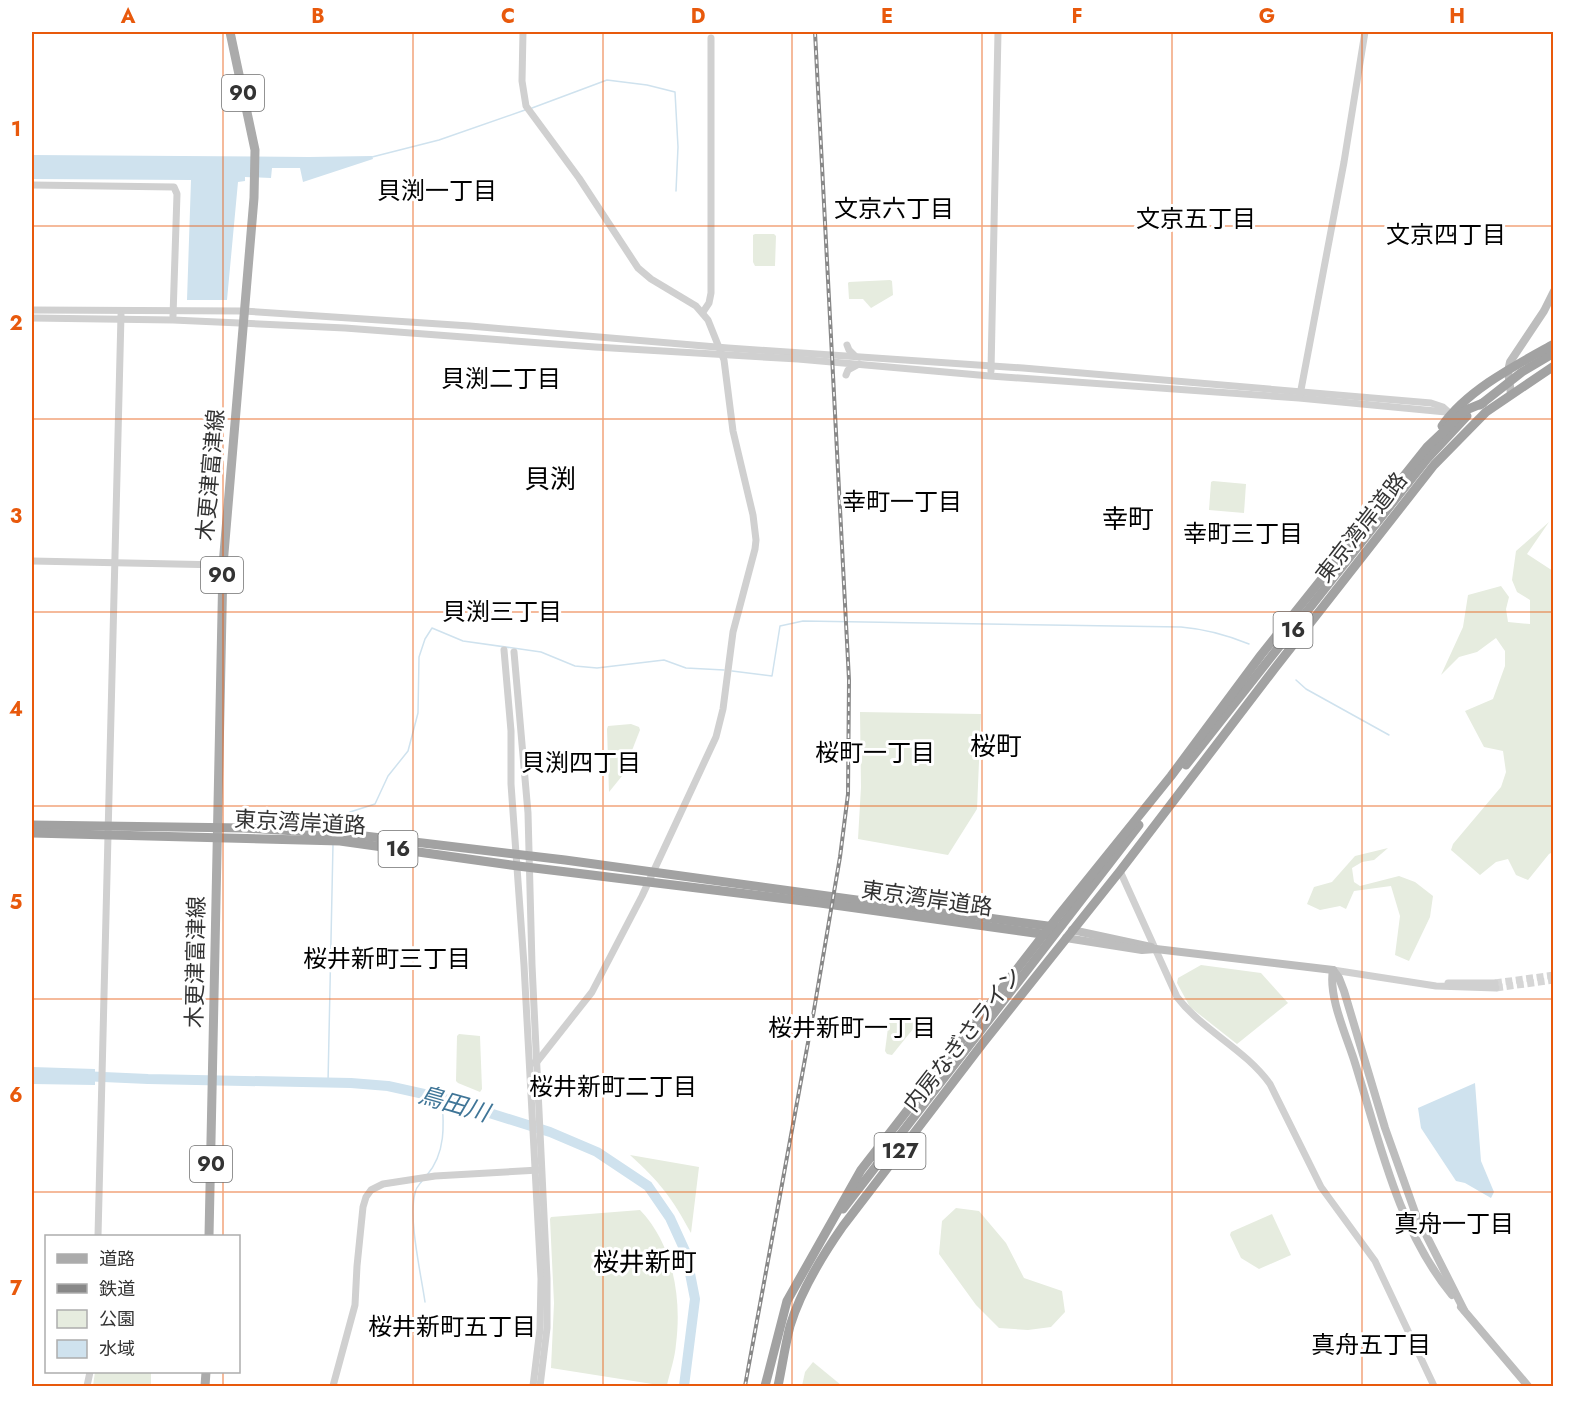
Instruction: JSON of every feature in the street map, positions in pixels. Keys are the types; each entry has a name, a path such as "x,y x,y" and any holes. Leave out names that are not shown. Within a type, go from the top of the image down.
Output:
{"highway":[{"name":"16","path":"1266,649 1451,413 1469,397 1554,344"},
{"name":"東京湾岸道路","path":"217,833 340,841 518,867 648,883 821,900 1053,929 1427,459 1459,424 1483,403 1522,372 1554,353"},
{"name":"東京湾岸道路","path":"852,904 1044,934 1069,934 1434,465 1486,412 1554,366"},
{"name":"16","path":"1069,934 1053,929 1266,649 1427,447 1466,410 1483,403"},
{"name":"東京湾岸道路","path":"32,825 108,831"},
{"name":"東京湾岸道路","path":"32,833 108,831 348,834 652,872 821,900"},
{"name":"内房なぎさライン","path":"765,1386 787,1300 834,1220 845,1195 861,1170 1044,934 1053,929"},
{"name":"127","path":"834,1220 1053,929"},
{"name":"内房なぎさライン","path":"778,1386 790,1326 826,1250 946,1090 1069,934"}],"main road":[{"name":"木更津富津線","path":"209,1235 223,565 256,154 230,32"},
{"path":"1510,394 1508,371 1514,355 1544,311 1554,291"},
{"path":"1069,934 1143,944 1156,949 1333,970 1344,991 1385,1128 1416,1215 1464,1310 1528,1386"}],"street":[{"path":"523,32 522,81 527,109 579,178 638,268 651,279 703,312 708,320 720,351 733,431 753,515 756,540 733,632 719,727 648,883 591,992 533,1063"},
{"path":"990,376 998,32"},
{"path":"1300,394 1344,162 1365,32"},
{"path":"703,312 709,303 711,293 711,38"},
{"path":"32,185 174,187 177,194 173,316"},
{"path":"32,309 121,311 242,323 345,328 595,347 808,353 992,366 1300,394 1451,413 1459,422 1464,433"},
{"path":"98,1235 121,311"},
{"path":"32,318 121,320 243,311 470,326 990,376 1300,394"},
{"path":"808,353 821,351 824,345"},
{"path":"847,345 855,356"},
{"path":"818,361 826,370"},
{"path":"846,375 848,370 859,364"},
{"path":"32,561 223,565"},
{"path":"504,650 512,731 511,784 533,1063"},
{"path":"514,652 520,744 528,813 533,1063 542,1303 533,1386"},
{"path":"1120,871 1177,997 1190,1014 1254,1065 1270,1084 1321,1187 1375,1261 1434,1386"},
{"path":"1333,970 1415,983 1467,988 1495,985"},
{"path":"333,1386 355,1305 363,1207 371,1190 383,1184 426,1177 538,1170"},
{"path":"538,1170 548,1304 548,1328 540,1386"}],"green space":[{"path":"774,234 776,236 775,266 755,266 753,235"},
{"path":"890,280 893,295 871,308 863,299 849,299 849,282"},
{"path":"1211,482 1246,484 1244,513 1209,510"},
{"path":"1549,522 1527,554 1553,571 1553,852 1528,880 1516,875 1508,859 1496,862 1480,875 1451,850 1453,844 1501,787 1506,772 1503,751 1484,747 1465,711 1493,699 1505,666 1505,651 1496,638 1477,652 1459,657 1441,675 1463,627 1468,595 1501,586 1509,597 1506,609 1508,622 1530,624 1530,600 1517,592 1512,580 1516,551"},
{"path":"860,712 981,714 977,809 948,855 858,839 861,787"},
{"path":"631,724 639,727 640,730 622,776 609,792 607,729 608,726"},
{"path":"1388,848 1374,860 1362,862 1352,868 1354,882 1360,886 1399,876 1415,882 1433,896 1430,917 1409,961 1395,955 1400,916 1391,886 1354,891 1346,909 1340,906 1320,910 1307,904 1314,887 1332,882 1355,856"},
{"path":"1201,965 1261,973 1288,1003 1237,1044 1190,1007 1177,983 1178,978"},
{"path":"889,1020 917,1024 892,1055 885,1051"},
{"path":"459,1034 480,1036 482,1089 480,1092 456,1081 457,1036"},
{"path":"630,1155 699,1167 691,1233 665,1191"},
{"path":"956,1208 979,1211 1006,1243 1024,1278 1062,1291 1065,1312 1051,1327 1028,1330 999,1328 976,1305 939,1254 942,1221"},
{"path":"640,1210 660,1239 673,1272 676,1290 678,1326 674,1360 667,1385 551,1368 554,1303 551,1217"},
{"path":"1272,1214 1291,1255 1259,1269 1241,1258 1230,1235 1231,1232"},
{"path":"813,1362 842,1386 802,1386 805,1372"},
{"path":"95,1373 151,1373 151,1386 93,1386"}],"water":[{"path":"32,155 372,156 373,159 303,182 300,168 272,168 271,178 245,177 245,181 238,182 227,300 187,300 191,180 32,179"},
{"path":"32,1067 95,1069 95,1085 32,1084"},
{"path":"1475,1083 1481,1161 1494,1192 1491,1198 1465,1183 1456,1181 1421,1128 1418,1108"}],"waterway":[{"path":"532,108 607,80 647,85 675,92 678,147 676,191"},
{"path":"372,157 439,140 525,110"},
{"path":"732,671 772,676 780,626 803,621 1181,627 1216,633 1249,644"},
{"path":"334,830 335,826 350,812 375,804 388,776 408,751 418,713 419,657 425,639 432,628 463,641 541,652 575,666 597,668 664,660 686,668 724,670"},
{"path":"1296,680 1306,689 1389,735"},
{"path":"328,1083 333,844"},
{"name":"鳥田川","path":"81,1076 388,1086 442,1098 550,1132 597,1152 648,1186 670,1218 686,1253 695,1299 684,1386"},
{"path":"427,1175 441,1148 442,1098"},
{"path":"422,1181 415,1191 413,1217 425,1302"}],"tunnel":[{"path":"1495,983 1554,975"},
{"path":"1496,988 1554,980"}],"railway":[{"path":"745,1386 814,1010 840,857 848,794 849,680 815,32"}],"district":[{"name":"貝渕一丁目","path":"437,191"},
{"name":"文京六丁目","path":"894,209"},
{"name":"文京五丁目","path":"1196,219"},
{"name":"文京四丁目","path":"1446,235"},
{"name":"貝渕二丁目","path":"501,379"},
{"name":"貝渕","path":"550,479"},
{"name":"幸町一丁目","path":"902,502"},
{"name":"幸町","path":"1128,519"},
{"name":"幸町三丁目","path":"1243,534"},
{"name":"貝渕三丁目","path":"502,612"},
{"name":"桜町","path":"996,746"},
{"name":"桜町一丁目","path":"875,753"},
{"name":"貝渕四丁目","path":"581,763"},
{"name":"桜井新町三丁目","path":"387,959"},
{"name":"桜井新町一丁目","path":"852,1028"},
{"name":"桜井新町二丁目","path":"613,1087"},
{"name":"真舟一丁目","path":"1454,1224"},
{"name":"桜井新町","path":"645,1262"},
{"name":"桜井新町五丁目","path":"452,1327"},
{"name":"真舟五丁目","path":"1371,1345"}]}
